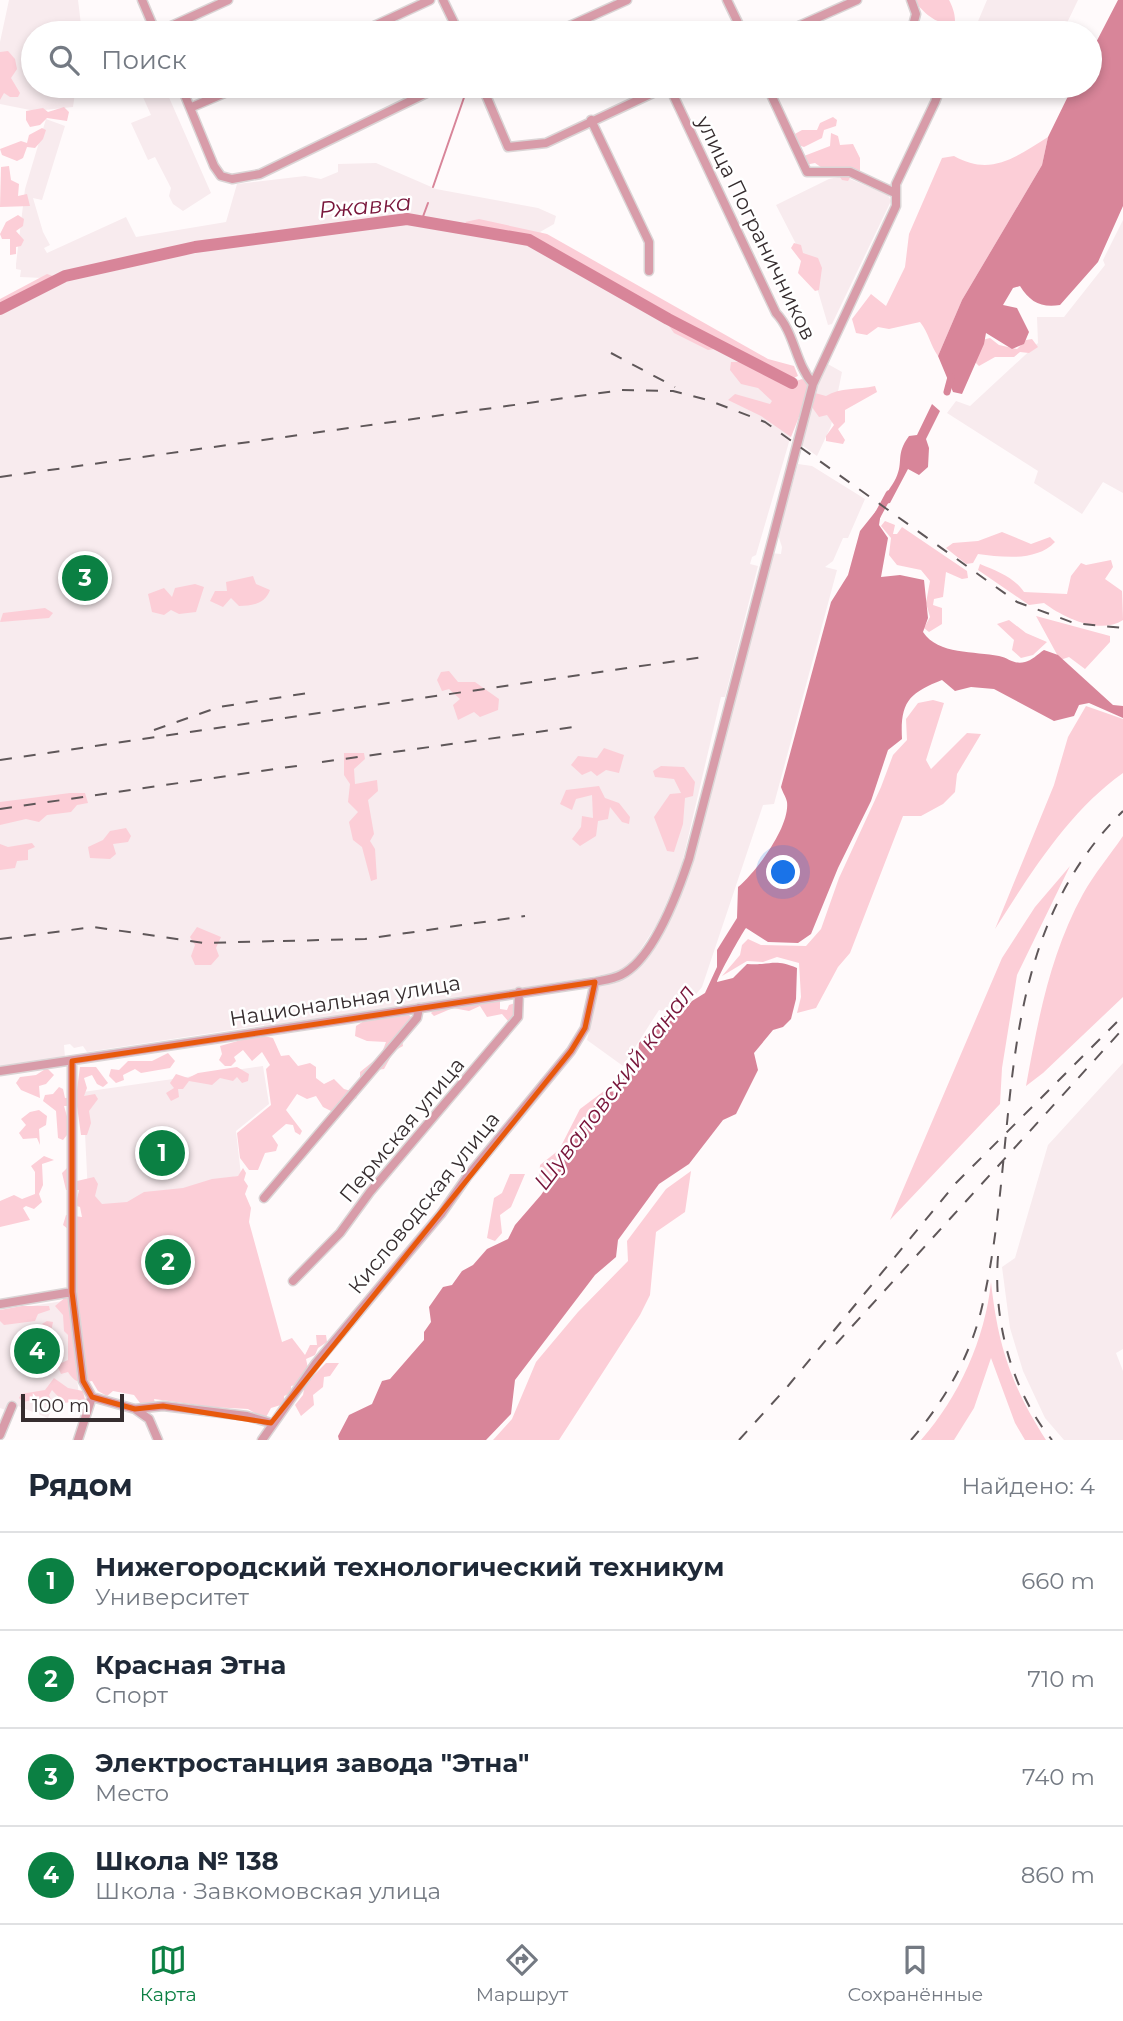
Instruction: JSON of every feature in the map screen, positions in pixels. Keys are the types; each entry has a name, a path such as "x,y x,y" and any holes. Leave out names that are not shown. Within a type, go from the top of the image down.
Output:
{"street":[{"path":"142,0 151,21"},
{"path":"183,21 229,0"},
{"path":"385,21 430,0"},
{"path":"443,0 453,21"},
{"path":"581,21 627,0"},
{"path":"727,0 737,21"},
{"path":"810,21 857,0"},
{"path":"912,0 916,14 914,21"},
{"path":"187,98 197,130 214,166 221,176 232,179 260,174 416,98"},
{"path":"192,107 213,98"},
{"path":"487,98 508,147 534,146 641,98"},
{"name":"улица Пограничников","path":"674,98 776,313 785,322 804,373 813,384"},
{"path":"773,98 807,172 849,172 894,192"},
{"path":"813,384 895,206 894,192 919,129 937,98"},
{"path":"591,120 649,242 649,271"},
{"name":"Национальная улица","path":"0,1072 595,982 622,975 640,959 661,927 689,859 813,384"},
{"name":"Кисловодская улица","path":"262,1440 271,1423 316,1363 441,1214 467,1177 571,1051 586,1028 595,982"},
{"name":"Пермская улица","path":"293,1281 340,1233 370,1192 518,1017 519,992"},
{"path":"264,1198 417,1018 419,1008"},
{"path":"72,1061 72,1292 83,1381 92,1397 135,1409 149,1419 158,1440"},
{"path":"0,1304 72,1292"},
{"path":"78,1440 92,1397"},
{"path":"0,1435 12,1406"},
{"path":"135,1409 163,1406 247,1416 271,1423"}],"highlighted area":[{"path":"595,982 585,1028 571,1051 271,1423 163,1406 135,1409 92,1397 83,1381 72,1292 72,1061"}],"shaded area":[{"path":"9,0 78,0 81,21 21,21 21,98 74,98 73,107 35,111 0,104 0,42"},
{"path":"914,0 949,0 955,21 938,21 924,12"},
{"path":"987,0 1078,0 1068,21 978,21"},
{"path":"1118,0 1123,0 1123,206 1098,262 1060,305 1042,305 1032,300 1020,286 1013,288 1003,305 1017,308 1029,332 1024,344 1012,349 986,333 984,344 962,394 953,392 938,356 962,300 1042,165 1048,137 1067,98 1102,98 1102,31"},
{"path":"8,51 15,59 17,69 11,78 20,93 18,97 10,97 4,93 0,100 0,52"},
{"path":"143,98 169,98 211,193 183,211 173,204 169,196 171,188 155,157 148,160 131,123 151,115"},
{"path":"64,107 69,112 67,121 47,118 40,125 30,127 26,120 26,111 43,108 48,112"},
{"path":"833,117 837,120 836,126 824,130 822,138 804,147 795,144 793,135 802,130 817,130 820,123"},
{"path":"46,119 65,126 42,200 33,198 43,232 50,245 44,248 47,253 126,217 136,237 226,222 237,184 305,176 321,179 338,172 338,164 376,163 436,189 538,208 556,216 554,224 540,232 806,384 756,555 752,557 750,564 758,566 725,697 721,697 680,872 657,924 632,963 614,973 265,1029 264,1025 87,1052 83,1046 74,1048 70,1044 64,1045 65,1058 0,1068 0,303 43,278 20,277 21,270 16,269 16,264 25,189"},
{"path":"42,128 46,130 43,139 35,148 27,147 23,158 17,161 2,155 0,149 21,141 27,143 29,135"},
{"path":"831,133 838,136 840,145 853,144 860,158 860,171 853,173 848,181 842,180 836,171 825,170 815,163 805,165 804,156 830,146"},
{"path":"1048,137 1042,165 962,300 938,356 920,322 889,329 878,327 867,335 856,333 852,319 871,294 886,306 905,267 909,234 942,158 954,156 980,165 1003,162"},
{"path":"9,166 11,180 19,184 18,196 27,194 30,206 0,207 1,167"},
{"path":"843,176 888,195 891,201 832,324 828,325 815,281 776,205 829,179"},
{"path":"18,215 24,219 23,226 16,231 24,240 21,246 16,247 16,254 10,255 10,239 2,239 0,234 6,222"},
{"path":"479,219 547,234 768,359 794,366 798,376 784,382 721,348 708,350 674,333 661,315 578,268 533,238 475,230 465,222"},
{"path":"1123,220 1123,493 1103,482 1082,514 1034,483 1038,471 947,413 956,401 970,406 1038,343 1037,317 1064,317 1105,265 1103,260"},
{"path":"794,243 801,245 803,253 818,258 822,268 819,290 815,291 798,273 801,261 791,248"},
{"path":"47,274 56,277 56,282 0,311 0,299"},
{"path":"990,338 999,345 1017,349 1026,340 1032,339 1038,347 1029,353 1020,352 1014,357 995,357 979,366 973,360 982,340"},
{"path":"731,362 742,362 785,385 802,379 808,382 810,389 791,437 761,416 728,400 735,394 770,404 772,401 758,388 741,384 730,370"},
{"path":"826,363 842,372 831,426 817,456 799,443 815,383"},
{"path":"875,386 877,392 845,410 845,422 838,429 845,440 843,444 826,441 826,436 834,425 827,415 819,417 809,403 815,393 826,396 843,390"},
{"path":"932,404 940,411 926,439 929,448 928,467 919,475 908,469 890,503 885,504 887,493 898,472 905,443 909,436 917,435"},
{"path":"798,464 812,466 865,499 848,538 843,538 833,561 825,567 837,570 774,804 763,805 702,987 680,1014 659,1010 623,1066 587,1040 600,985 633,969 684,882 770,553 781,554 778,535"},
{"path":"876,511 881,512 879,525 888,538 881,577 900,575 924,580 928,618 923,632 930,639 938,645 958,651 999,656 1018,663 1030,660 1044,650 1058,655 1113,705 1123,706 1123,718 1089,703 1079,705 1074,716 1054,721 994,689 971,687 955,691 942,680 914,695 905,708 902,739 888,750 871,801 838,868 811,934 798,943 768,942 746,928 718,978 717,982 733,978 747,964 777,963 797,968 796,999 791,1019 783,1027 773,1030 754,1053 758,1070 736,1114 723,1120 689,1164 659,1184 618,1240 616,1257 595,1275 515,1380 511,1414 486,1440 339,1440 338,1436 349,1415 372,1404 382,1381 390,1379 424,1340 424,1332 431,1322 429,1307 443,1287 452,1285 462,1271 473,1265 487,1249 508,1239 515,1225 541,1195 567,1156 587,1114 607,1092 618,1091 623,1087 623,1078 638,1059 639,1043 664,1016 680,1016 692,1001 705,993 717,967 717,950 737,918 738,887 762,860 783,824 787,802 781,787 831,602 848,575 860,531"},
{"path":"885,521 895,525 893,534 897,534 902,527 967,571 968,578 962,579 946,572 943,597 934,599 933,605 942,608 942,624 929,632 924,628 930,617 926,603 930,581 921,570 897,565 889,555 891,538 881,526"},
{"path":"1002,532 1031,544 1050,537 1055,542 1038,553 1018,557 978,554 973,563 966,564 946,548 953,543 978,541"},
{"path":"1111,560 1113,567 1105,579 1122,591 1123,620 1104,626 1082,623 1044,603 1029,605 978,570 980,564 999,572 1024,592 1067,594 1071,576 1081,563 1086,565"},
{"path":"253,576 256,584 270,590 261,601 253,605 239,606 231,598 223,607 210,601 215,591 227,591 226,582"},
{"path":"195,584 204,587 196,612 179,614 171,610 164,615 152,612 148,594 164,588 172,597 175,588"},
{"path":"45,608 53,613 49,618 0,622 3,613"},
{"path":"1036,616 1110,636 1110,642 1085,669 1069,657 1060,660"},
{"path":"1009,620 1026,633 1047,642 1033,655 1021,658 1012,650 1014,640 997,624"},
{"path":"449,671 458,682 475,682 499,699 498,710 480,717 474,712 458,720 453,705 460,699 449,689 442,691 437,680 441,672"},
{"path":"933,700 944,703 926,760 931,769 967,733 981,734 957,774 955,792 943,804 921,816 903,816 850,953 838,967 816,1008 797,1013 801,997 799,963 777,957 763,962 747,961 722,976 740,955 742,945 748,939 761,945 806,946 821,929 839,878 893,755 907,740 906,719 918,703"},
{"path":"1086,706 1123,719 1123,773 1085,806 1068,825 1037,865 995,929 1054,785 1068,737"},
{"path":"604,748 624,755 619,773 606,770 597,776 591,771 582,775 571,765 578,756 597,758"},
{"path":"344,753 364,753 365,759 354,769 355,784 377,780 378,791 368,800 374,834 370,841 375,849 377,879 371,881 362,847 353,840 349,822 358,812 348,802 350,784 344,775"},
{"path":"661,766 684,767 695,782 693,796 685,798 683,824 674,852 667,851 654,817 670,794 681,793 674,779 655,777 653,771"},
{"path":"599,786 605,798 619,803 630,817 629,824 622,822 610,807 608,819 598,821 596,836 580,846 572,839 581,827 582,816 593,818 592,795 576,799 572,810 560,804 566,790"},
{"path":"85,793 88,803 77,805 71,812 47,815 39,822 26,819 0,825 0,802"},
{"path":"126,828 131,836 128,842 113,844 116,854 110,859 90,858 88,847 103,840 110,831"},
{"path":"1123,836 1123,997 1026,1086 1041,1012 1062,940 1087,887"},
{"path":"32,843 35,847 28,850 28,860 17,861 15,868 0,870 0,844 8,847"},
{"path":"1070,866 1017,975 1002,1068 1000,1104 890,1220 1002,958 1035,907"},
{"path":"197,927 221,937 216,948 219,956 211,965 195,965 191,956 195,945 190,937"},
{"path":"500,1001 500,1009 507,1010 509,1005 515,1003 516,1013 508,1021 502,1014 487,1017 480,1006 469,1011 453,1008 434,1016 431,1013 435,1009"},
{"path":"392,1014 408,1014 411,1017 407,1033 402,1039 403,1046 394,1051 384,1069 376,1070 367,1079 360,1077 360,1072 381,1055 386,1042 367,1041 355,1036 356,1026 367,1019 375,1020"},
{"path":"259,1035 273,1038 281,1056 289,1055 298,1066 310,1063 316,1067 316,1078 324,1084 334,1079 344,1089 358,1093 356,1099 344,1096 342,1109 337,1114 323,1107 316,1096 307,1099 297,1094 286,1110 302,1131 300,1135 295,1132 293,1125 286,1124 272,1136 278,1145 276,1151 265,1153 258,1170 249,1170 240,1158 237,1133 271,1105 266,1069 270,1065 262,1052 252,1061 243,1050 234,1057 236,1061 231,1066 225,1066 219,1060 222,1054 220,1046"},
{"path":"168,1053 175,1061 170,1068 141,1073 135,1069 123,1075 124,1080 116,1083 109,1076 111,1069 119,1070 128,1061 152,1061"},
{"path":"1123,1063 1123,1349 1116,1353 1123,1371 1123,1440 1064,1440 1045,1418 1023,1371 1010,1328 1002,1267 1015,1258 1048,1145"},
{"path":"263,1066 269,1104 236,1131 241,1175 89,1215 83,1092"},
{"path":"80,1067 96,1067 108,1083 103,1087 97,1084 92,1075 84,1078 87,1088 84,1096 95,1094 98,1099 89,1111 91,1123 87,1135 81,1135 77,1106 64,1106 71,1130 63,1140 58,1138 56,1111 43,1101 45,1095 53,1094 59,1087 63,1089 65,1098 76,1097"},
{"path":"237,1067 249,1074 248,1081 242,1083 237,1077 233,1081 220,1078 212,1085 189,1081 183,1089 178,1089 179,1097 171,1101 166,1093 174,1088 170,1083 176,1074 188,1078 198,1073"},
{"path":"47,1068 54,1075 46,1084 39,1086 40,1098 21,1090 16,1083 20,1077 36,1075"},
{"path":"604,1091 605,1097 581,1121 570,1154 549,1184 543,1186 539,1181 540,1165 559,1150 580,1109"},
{"path":"39,1110 47,1116 46,1125 39,1129 40,1145 37,1138 23,1139 19,1133 26,1125 21,1119 30,1112"},
{"path":"44,1156 54,1160 42,1164 43,1185 39,1194 42,1202 34,1209 26,1206 23,1208 30,1220 0,1227 0,1201 14,1195 22,1199 35,1194 35,1172 31,1166"},
{"path":"67,1168 77,1181 94,1177 98,1184 95,1196 102,1204 127,1202 144,1192 183,1188 212,1179 238,1176 243,1168 246,1173 244,1180 248,1186 245,1194 251,1208 249,1222 282,1342 292,1338 305,1355 310,1345 317,1345 316,1335 326,1335 327,1342 318,1348 315,1355 306,1359 308,1368 296,1385 291,1386 291,1393 284,1396 284,1404 271,1408 265,1419 248,1409 211,1407 205,1413 198,1405 154,1399 155,1403 146,1411 134,1395 113,1391 107,1396 98,1391 92,1381 78,1381 68,1372 61,1374 57,1365 68,1360 68,1335 64,1331 63,1315 55,1306 67,1296 76,1296 76,1281 69,1278 73,1233 63,1225 66,1215 82,1217 80,1207 67,1203 68,1197 77,1199 79,1190 66,1190 62,1173"},
{"path":"691,1171 685,1212 656,1232 650,1295 640,1315 559,1440 493,1440 512,1419 536,1362 578,1312 628,1261 627,1241 666,1189"},
{"path":"510,1174 525,1174 511,1207 500,1215 502,1233 495,1241 487,1238 494,1198 502,1193"},
{"path":"991,1282 1002,1346 1008,1364 1024,1401 1046,1440 1025,1440 1015,1423 991,1358 974,1408 954,1440 921,1440 947,1405 968,1366 983,1325"},
{"path":"69,1300 79,1397 59,1390 48,1418 18,1406 14,1413 0,1408 0,1311"},
{"path":"22,1306 49,1306 50,1310 38,1314 35,1321 4,1325 0,1321 0,1310"},
{"path":"47,1321 53,1322 51,1332 56,1353 43,1360 40,1348 28,1352 22,1344 30,1339 41,1340 46,1334 40,1325"},
{"path":"326,1363 339,1363 330,1376 324,1377 323,1387 313,1395 314,1405 301,1416 295,1405 303,1395 305,1384"},
{"path":"54,1378 68,1388 83,1391 85,1400 64,1403 52,1390 49,1395 54,1406 48,1408 42,1398 23,1402 19,1398 21,1394 45,1390"}],"waterway":[{"path":"433,187 464,98"},
{"path":"421,222 428,203"},
{"name":"Ржавка","path":"0,309 65,276 195,247 407,219 529,240 668,319 792,383"},
{"name":"Шуваловский канал","path":"947,392 951,377"},
{"name":"Шуваловский канал","path":"875,520 889,494"}],"railway":[{"path":"611,353 675,387"},
{"path":"313,433 622,390 673,391 708,400 765,422 1017,602 1074,623 1123,628"},
{"path":"0,477 306,434"},
{"path":"354,708 703,657"},
{"path":"154,730 219,707 314,692"},
{"path":"0,760 346,709"},
{"path":"322,762 581,726"},
{"path":"0,809 303,765"},
{"path":"911,1440 954,1380 970,1346 981,1311 993,1246 1016,1048 1028,984 1048,923 1079,865 1123,811"},
{"path":"283,941 365,939 525,916"},
{"path":"0,939 94,927 204,943 278,941"},
{"path":"739,1440 788,1386 956,1183 1123,1016"},
{"path":"836,1344 1121,1031"},
{"path":"998,1256 999,1305 1008,1353 1026,1399 1052,1440"}],"place":[{"name":"Электростанция завода \"Этна\"","path":"85,578"},
{"name":"Нижегородский технологический техникум","path":"162,1153"},
{"name":"Красная Этна","path":"168,1262"},
{"name":"Школа № 138","path":"37,1351"}]}
